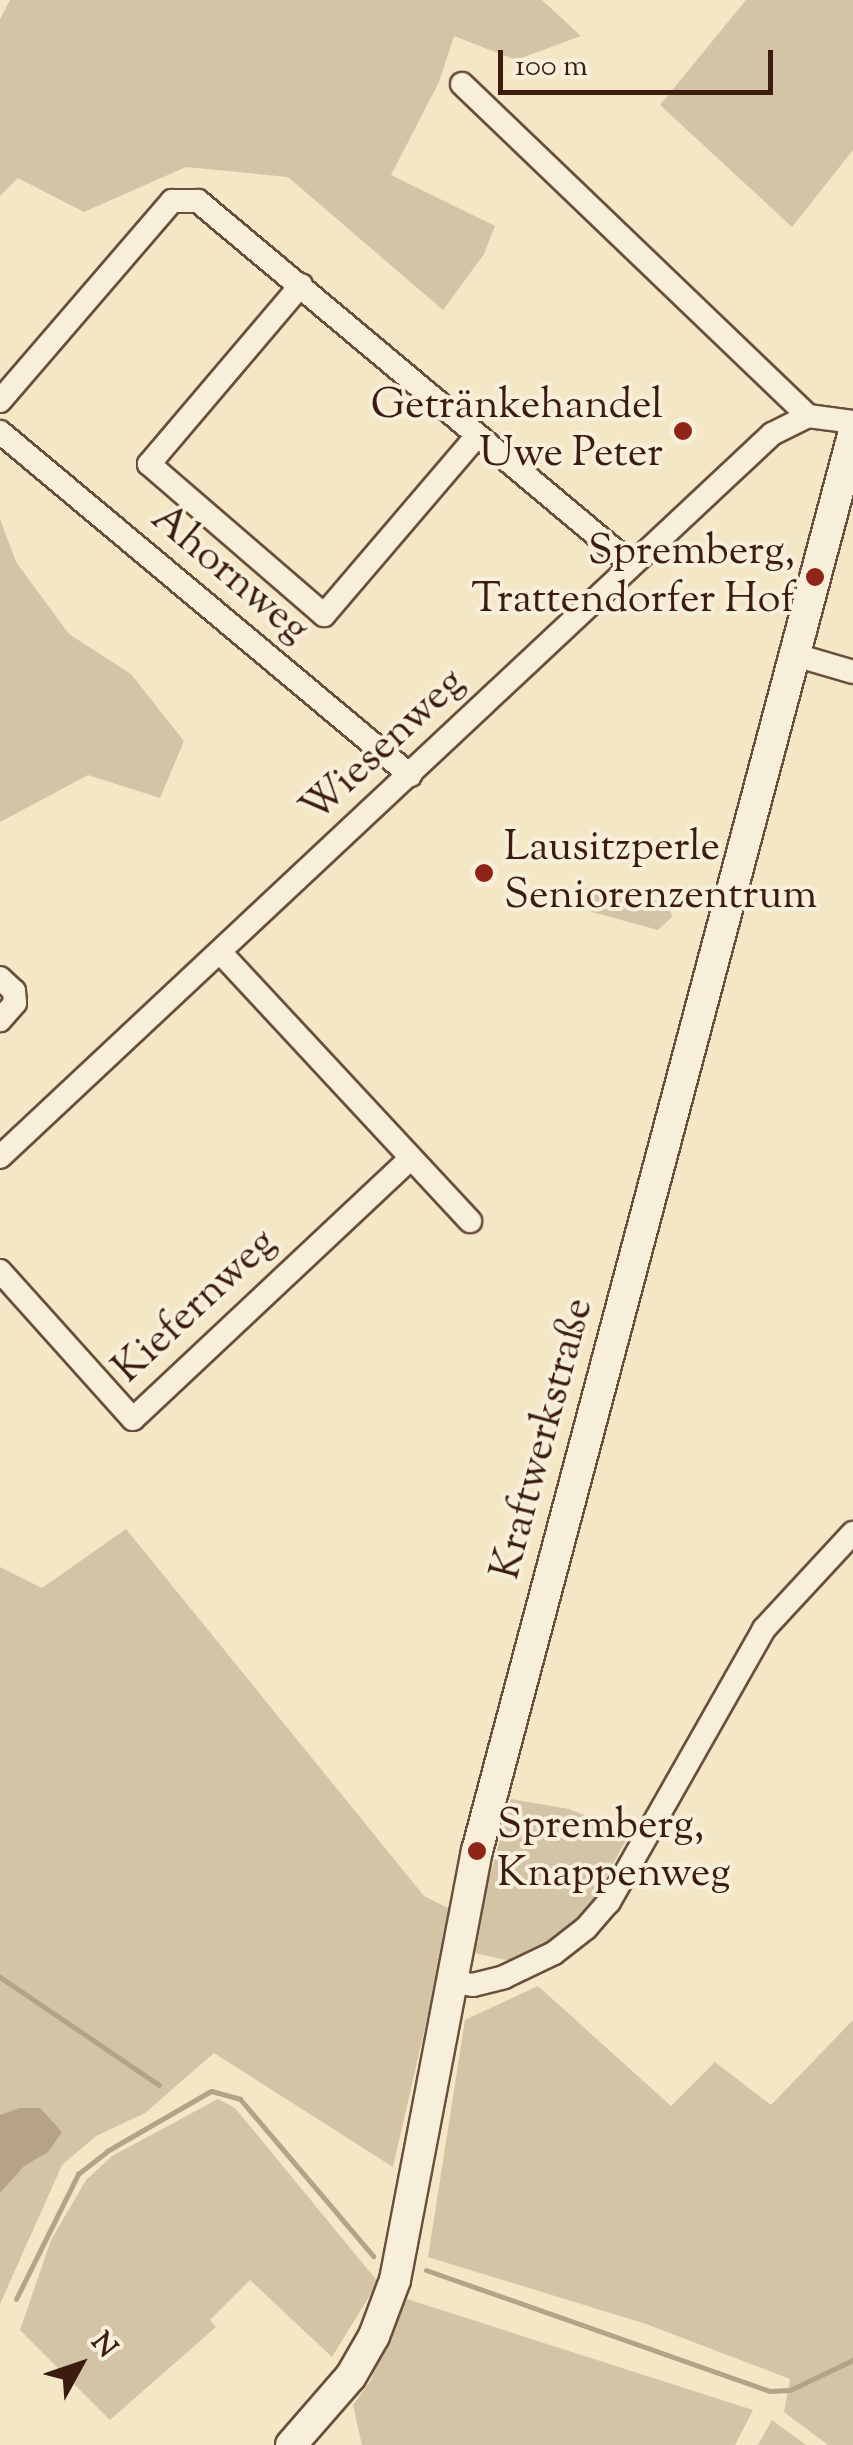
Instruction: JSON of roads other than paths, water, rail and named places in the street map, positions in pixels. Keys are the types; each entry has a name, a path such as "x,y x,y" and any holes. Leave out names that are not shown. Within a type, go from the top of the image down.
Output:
{"main road":[{"name":"Kraftwerkstraße","path":"290,2445 351,2376 374,2336 395,2280 410,2223 450,1982 484,1821 853,435"}],"street":[{"path":"462,84 808,416 853,422"},
{"path":"0,401 172,201 198,201 631,564"},
{"path":"301,286 150,464 324,615 477,436"},
{"name":"Wiesenweg","path":"5,1142 221,953 772,434 808,416"},
{"name":"Ahornweg","path":"0,432 410,775"},
{"path":"795,655 853,672"},
{"path":"221,953 470,1221"},
{"path":"0,978 14,990 14,1003 0,1020"},
{"name":"Kiefernweg","path":"0,1272 133,1418 410,1158"},
{"path":"450,1982 473,1985 504,1978 554,1952 586,1928 609,1902 764,1628 853,1533"}],"waterway":[{"path":"0,1977 159,2085"},
{"path":"16,2299 78,2174 107,2151 211,2091 240,2099 373,2256"},
{"path":"426,2270 769,2391 790,2390 853,2360"}],"place":[{"name":"Getränkehandel Uwe Peter","path":"683,431"},
{"name":"Spremberg, Trattendorfer Hof","path":"815,577"},
{"name":"Lausitzperle Seniorenzentrum","path":"484,873"},
{"name":"Spremberg, Knappenweg","path":"477,1851"}]}
